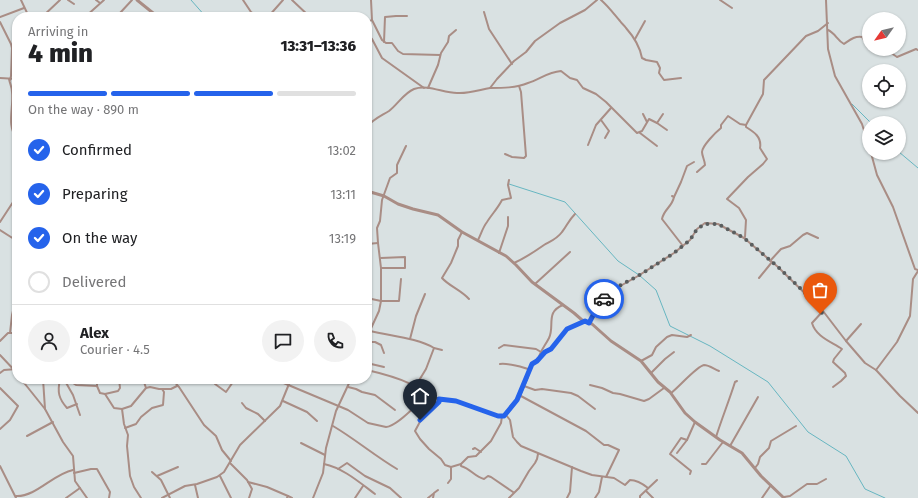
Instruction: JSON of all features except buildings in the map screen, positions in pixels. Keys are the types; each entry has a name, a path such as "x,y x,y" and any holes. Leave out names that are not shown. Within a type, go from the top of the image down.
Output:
{"street":[{"path":"22,0 26,12"},
{"path":"47,12 60,0"},
{"path":"68,0 74,4"},
{"path":"96,0 100,3"},
{"path":"90,12 104,0"},
{"path":"121,12 132,0"},
{"path":"137,0 152,12"},
{"path":"243,0 251,12"},
{"path":"272,12 283,0"},
{"path":"292,0 305,12"},
{"path":"371,0 372,12"},
{"path":"490,88 535,41 560,23 586,10 596,0"},
{"path":"601,0 608,6 621,24 625,26 635,39 641,50 642,58 657,62 660,68 659,73 664,80 681,78"},
{"path":"720,0 732,8"},
{"path":"826,0 830,56 835,76 862,124"},
{"path":"13,12 24,8"},
{"path":"0,17 12,12"},
{"path":"484,12 488,29 512,64"},
{"path":"384,42 384,17 407,16"},
{"path":"372,20 380,38 384,42 392,43 398,51 403,54 440,55"},
{"path":"635,39 645,21"},
{"path":"0,22 12,48 11,76 9,79 12,90"},
{"path":"746,125 763,94 764,80 806,36 818,31 828,23"},
{"path":"428,88 438,65 440,55 448,42 449,36 456,30"},
{"path":"828,30 844,44 851,39 862,37"},
{"path":"372,39 382,58 424,88"},
{"path":"906,53 916,49 918,50"},
{"path":"372,122 378,116 390,110 409,92 416,88 428,88 454,94 466,93 490,88 518,86 545,75 561,71 570,78 577,80 583,88 596,94 637,133 640,132 657,146"},
{"path":"0,78 9,79"},
{"path":"505,154 512,158 524,158 526,156 521,92 518,86"},
{"path":"12,104 12,133"},
{"path":"588,145 596,124 611,108"},
{"path":"642,114 647,122"},
{"path":"657,123 663,114"},
{"path":"697,172 705,165 702,152 704,146 721,128 721,125 728,116 740,124 746,125 758,136 760,148 767,159 727,199 739,208 746,220 744,238"},
{"path":"602,118 601,121 609,131 605,138"},
{"path":"640,132 650,119 667,130"},
{"path":"372,326 379,311 381,301 381,268 377,231 380,221 380,213 390,178 397,173 397,165 406,146"},
{"path":"873,160 877,175 893,207 915,269 918,271 913,279 910,316 897,342 876,370"},
{"path":"683,246 662,219 672,204 673,196 681,182 687,166 694,162"},
{"path":"477,241 488,220 502,200 510,198 511,195 508,185 509,180"},
{"path":"372,192 384,196 413,209 438,215 462,232 514,263 535,284 611,341 641,361 664,388 671,393 685,413 694,422 742,453 784,498 790,496 807,484 817,484 826,479"},
{"path":"0,222 12,204"},
{"path":"514,263 528,257 553,241 564,231 567,224 575,214"},
{"path":"499,253 508,226 508,217"},
{"path":"589,323 599,304 615,289 638,276 683,246 690,240 697,229 705,224 718,224 744,238 771,261 824,311 846,342 865,363 876,370 918,413"},
{"path":"0,230 12,237"},
{"path":"462,232 451,263 442,278 469,299"},
{"path":"759,278 781,249 790,246 803,235 808,233 818,238"},
{"path":"372,244 378,243"},
{"path":"535,284 570,252"},
{"path":"380,258 386,259 405,257 406,268 381,268"},
{"path":"372,299 381,301 399,301 401,279"},
{"path":"410,339 416,316 425,294"},
{"path":"538,359 540,352 550,336 552,315 558,306 562,304"},
{"path":"824,311 812,323 813,327 822,337 842,349 833,362 846,376 833,387"},
{"path":"0,341 10,332 12,314"},
{"path":"579,323 580,318"},
{"path":"162,498 185,486 195,485 220,476 231,462 240,445 277,410 283,401 288,385 348,410 368,423 389,426 425,398 456,401 502,416 506,415 524,386 532,364 545,352 551,349 567,329 585,321"},
{"path":"846,342 861,324"},
{"path":"372,332 410,339 442,350"},
{"path":"641,361 652,355 656,347 667,337 672,335 687,337 691,335"},
{"path":"372,342 382,345 384,353"},
{"path":"499,348 504,345 536,349 540,352"},
{"path":"415,387 426,369 434,348"},
{"path":"651,373 674,352"},
{"path":"0,355 12,368"},
{"path":"372,364 384,367"},
{"path":"500,364 530,370"},
{"path":"671,393 698,368 704,365 718,371"},
{"path":"0,373 4,370 12,369"},
{"path":"372,372 415,387 424,395 425,398"},
{"path":"716,437 737,381"},
{"path":"25,384 45,409 73,458 75,481 87,498"},
{"path":"44,384 46,397 45,409"},
{"path":"59,384 58,393 63,404 67,408 77,404"},
{"path":"67,384 77,404 80,415"},
{"path":"76,384 97,386 100,394 118,391 120,388 120,384"},
{"path":"145,384 146,388"},
{"path":"215,384 226,392 232,384"},
{"path":"313,498 321,479 327,442 338,407 349,384"},
{"path":"105,394 114,408 122,409 131,406 146,388 171,389 177,385 179,386 206,428 216,436 222,450 248,482 252,491 249,498"},
{"path":"524,386 535,390 542,389 571,393 578,396 595,409"},
{"path":"590,386 602,388 613,393 644,401 664,388"},
{"path":"348,387 356,388 362,392 375,394 394,410"},
{"path":"0,388 18,406 10,420 0,429"},
{"path":"125,428 136,424 141,417 152,408 163,405 164,392 162,388"},
{"path":"519,395 586,431 604,445 608,445 619,450 606,477"},
{"path":"730,446 758,397"},
{"path":"439,399 439,402 420,420 415,431 429,449 441,459 445,465 451,468 461,464 463,460 468,457 476,456 481,452 493,438 501,423 502,416"},
{"path":"283,401 307,412 317,421"},
{"path":"242,402 246,408 258,414 265,421"},
{"path":"122,409 125,428 128,435 127,446 130,476 134,487 141,498"},
{"path":"506,415 510,420 512,434 517,442 524,448 590,474 614,478 625,485 630,479 643,484 648,488"},
{"path":"27,436 53,422"},
{"path":"676,453 687,440 694,422"},
{"path":"333,426 397,469"},
{"path":"755,468 760,457 769,448 771,441 796,426"},
{"path":"687,440 681,438 670,454 691,471 690,474"},
{"path":"702,464 706,464 723,442"},
{"path":"300,443 325,455"},
{"path":"473,449 475,448 481,452"},
{"path":"509,498 518,488 535,463 538,454"},
{"path":"338,469 347,463 365,476 390,488 401,498"},
{"path":"324,464 348,474 375,494"},
{"path":"461,464 461,466 471,470 481,478 488,476 491,477 513,492"},
{"path":"0,466 16,497 22,497 58,476 74,471 97,469 110,492 109,498"},
{"path":"157,476 178,467"},
{"path":"568,498 570,492 572,467"},
{"path":"448,483 451,479 451,468"},
{"path":"152,472 161,480 170,498"},
{"path":"220,476 231,498"},
{"path":"595,498 599,492 602,477"},
{"path":"640,498 640,496 657,480"},
{"path":"248,482 267,487 292,498"},
{"path":"195,485 198,498"},
{"path":"762,498 771,485"},
{"path":"355,498 364,486"},
{"path":"66,498 80,488"},
{"path":"428,498 438,490"},
{"path":"646,491 653,498"},
{"path":"433,498 434,494"}],"waterway":[{"path":"191,0 202,12"},
{"path":"852,104 864,116"},
{"path":"906,158 918,168"},
{"path":"509,184 565,202 618,261 639,275 656,290 670,326 710,346 768,382 808,432 846,456 865,489 885,498"}],"way so far":[{"path":"604,299 619,286 638,276 674,253 690,240 697,229 705,224 718,224 744,238 778,267 824,311 820,314"}],"route":[{"path":"420,420 428,414 434,405 439,402 439,399 456,401 498,416 504,416 517,400 532,364 545,352 551,349 567,329 585,321 589,323 599,304 604,299"}]}
